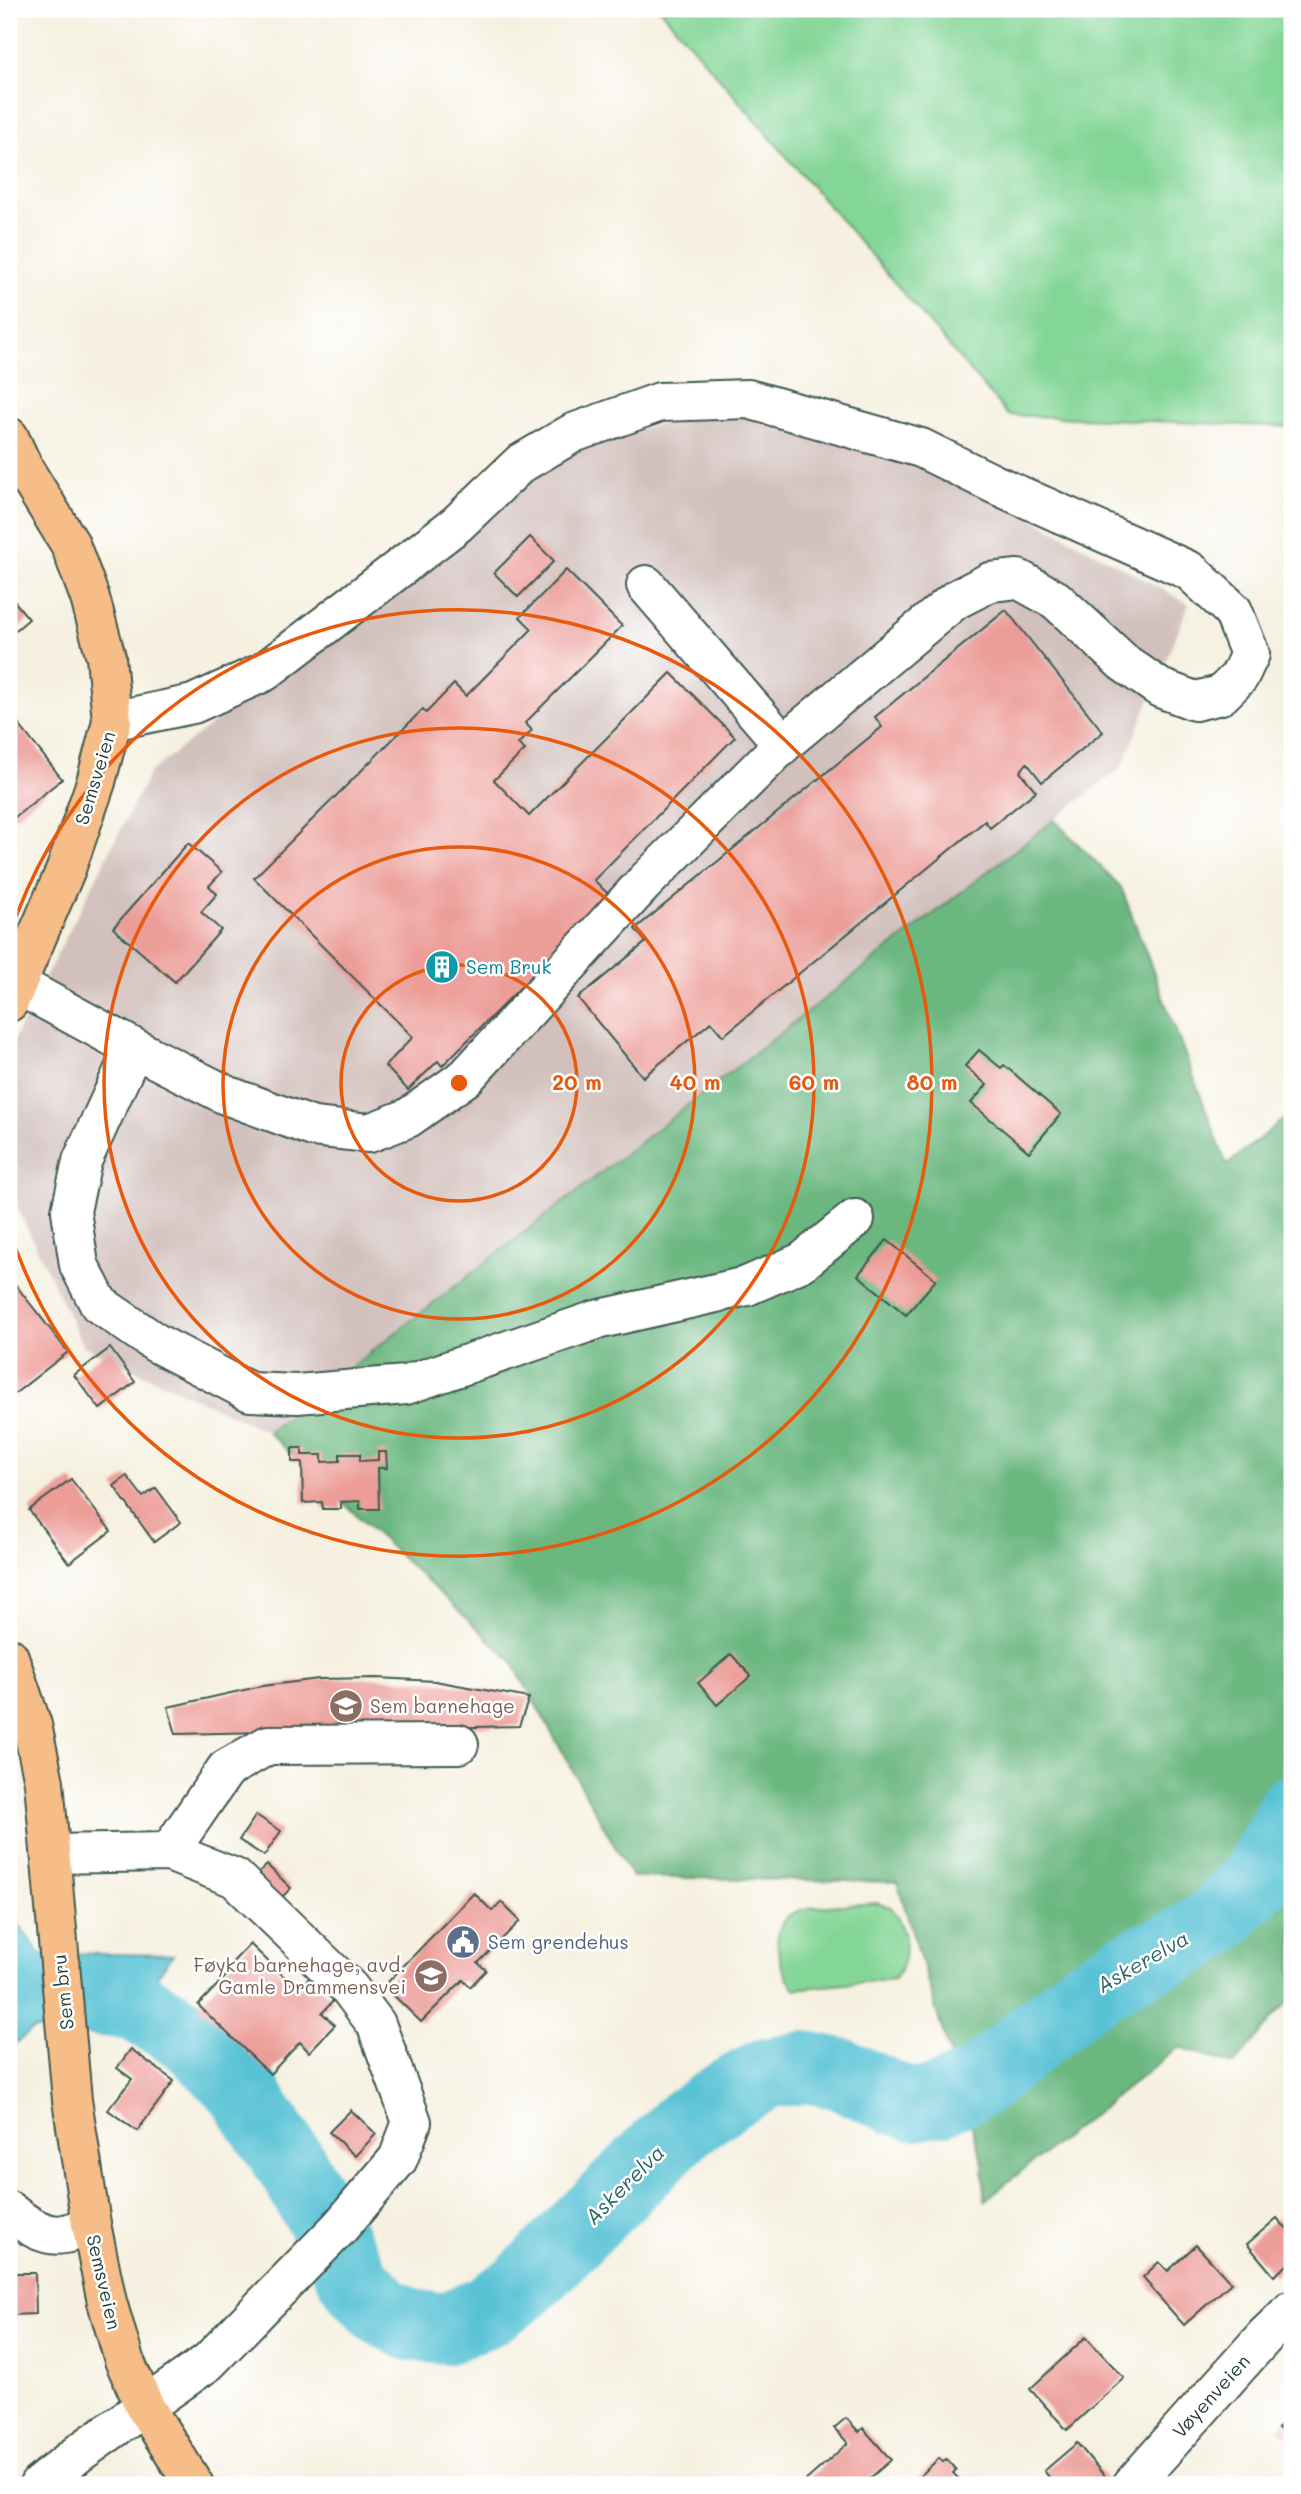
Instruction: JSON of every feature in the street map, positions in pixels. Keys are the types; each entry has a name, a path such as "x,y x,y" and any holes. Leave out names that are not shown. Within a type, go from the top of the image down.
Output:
{"main road":[{"name":"Semsveien","path":"9,437 24,468 70,544 90,598 106,657 112,721 96,782 66,869 13,993"},
{"path":"9,1657 32,1724 44,1782 51,1854"},
{"name":"Sem bru","path":"51,1854 70,2061"},
{"name":"Semsveien","path":"70,2061 72,2100 91,2224 107,2302 124,2360 145,2407 194,2485"}],"street":[{"path":"13,993 134,1048 226,1095 313,1126 369,1133 408,1118 466,1077 644,883 783,744 955,600 990,582 1018,579 1056,600 1124,663 1160,688 1195,701 1221,695 1239,677 1250,654 1233,611 1191,571 994,484 921,448 748,399 660,402 572,433 520,464 457,524 264,672 193,704 112,721"},
{"path":"646,585 783,744"},
{"path":"134,1048 82,1161 71,1211 79,1265 99,1304 156,1343 250,1392 297,1394 406,1385 596,1320 747,1286 802,1262 855,1219"},
{"path":"169,1852 226,1769 268,1745 459,1744"},
{"path":"39,2485 79,2453 208,2362 328,2239 398,2159 412,2122 376,2024 349,1988 235,1878 169,1852 51,1854"},
{"path":"9,2211 37,2230 50,2234 64,2234 91,2224"},
{"name":"Vøyenveien","path":"1132,2485 1265,2336 1292,2310"}],"shaded area":[{"path":"738,407 912,453 1189,604 1122,767 268,1432 83,1346 9,1190 9,1049 150,772 576,442"}],"green space":[{"path":"660,9 1292,9 1292,427 1008,415"},
{"path":"1054,820 1121,887 1227,1165 1292,1112 1292,1998 1234,2065 1179,2047 985,2200 983,2163 897,1882 632,1877 511,1660 268,1432"},
{"path":"877,1903 891,1907 904,1934 904,1961 894,1979 795,1989 784,1969 778,1946 778,1934 789,1916 808,1908"}],"water":[{"path":"9,1911 40,1953 173,1955 113,2037 34,2029 9,2048"}],"building":[{"path":"530,537 554,561 518,597 494,573"},
{"name":"Sem Bruk","path":"566,570 622,626 525,723 532,730 518,744 525,750 494,780 529,816 671,673 735,737 594,880 611,897 442,1066 438,1061 408,1090 385,1066 413,1037 254,878 423,709 426,713 454,684 466,696 532,629 520,617"},
{"path":"9,595 29,619 9,636"},
{"path":"1006,610 1103,732 1042,782 1027,763 1020,772 1036,791 990,828 985,821 723,1036 711,1022 643,1077 578,998 646,942 635,929 882,727 875,717"},
{"path":"9,712 62,779 9,822"},
{"path":"188,843 222,872 209,886 217,894 201,912 221,930 175,982 113,928"},
{"path":"979,1050 1001,1068 1004,1065 1061,1114 1029,1152 971,1103 987,1085 965,1066"},
{"path":"887,1240 936,1280 906,1315 858,1275"},
{"path":"14,1283 68,1352 13,1395 9,1390 9,1287"},
{"path":"110,1348 135,1382 100,1409 74,1375"},
{"path":"292,1448 302,1448 302,1455 322,1455 322,1462 340,1461 340,1454 360,1454 360,1461 378,1460 378,1452 386,1452 387,1468 378,1468 379,1509 360,1509 360,1501 341,1502 341,1509 323,1509 322,1502 303,1503 302,1462 292,1462"},
{"path":"127,1476 143,1497 156,1488 181,1522 154,1542 114,1486"},
{"path":"71,1479 111,1531 69,1563 29,1510"},
{"path":"731,1654 751,1676 717,1705 698,1683"},
{"path":"319,1679 435,1681 529,1698 519,1726 176,1734 168,1707 262,1686"},
{"path":"256,1815 281,1831 264,1856 239,1840"},
{"path":"267,1865 291,1888 280,1899 256,1876"},
{"name":"Sem grendehus","path":"474,1893 492,1911 501,1902 520,1921 478,1963 486,1970 470,1987 463,1980 421,2022 384,1986"},
{"path":"250,1944 298,1990 310,1977 334,2000 322,2013 335,2025 309,2052 300,2042 270,2074 198,2005 229,1973 225,1970"},
{"path":"131,2049 174,2081 137,2131 108,2110 132,2079 117,2068"},
{"path":"351,2110 376,2134 355,2156 329,2132"},
{"path":"1277,2218 1292,2235 1292,2261 1274,2276 1247,2244"},
{"path":"1196,2245 1231,2283 1184,2325 1143,2277 1159,2262 1168,2271"},
{"path":"9,2273 35,2273 36,2314 9,2315"},
{"path":"1086,2337 1124,2378 1067,2430 1030,2389"},
{"path":"1292,2411 1292,2440 1278,2428"},
{"path":"846,2418 859,2432 863,2428 891,2460 862,2485 805,2485 803,2483 848,2443 834,2428"},
{"path":"1077,2443 1107,2479 1100,2485 1056,2485 1044,2471"},
{"path":"939,2458 943,2462 946,2459 956,2470 953,2473 965,2485 911,2485"},
{"path":"1267,2478 1275,2485 1261,2485"}],"waterway":[{"name":"Askerelva","path":"37,1988 136,2006 190,2037 240,2087 293,2167 356,2282 385,2312 411,2325 444,2329 487,2311 522,2287 682,2127 729,2094 766,2074 805,2067 841,2074 915,2105 940,2100 979,2082 1081,1998 1124,1970 1185,1942 1220,1918 1257,1878 1292,1811"}],"place":[{"name":"Sem Bruk","path":"442,967"},
{"name":"Sem barnehage","path":"346,1706"},
{"name":"Sem grendehus","path":"463,1942"},
{"name":"Føyka barnehage, avd. Gamle Drammensvei","path":"431,1976"}]}
